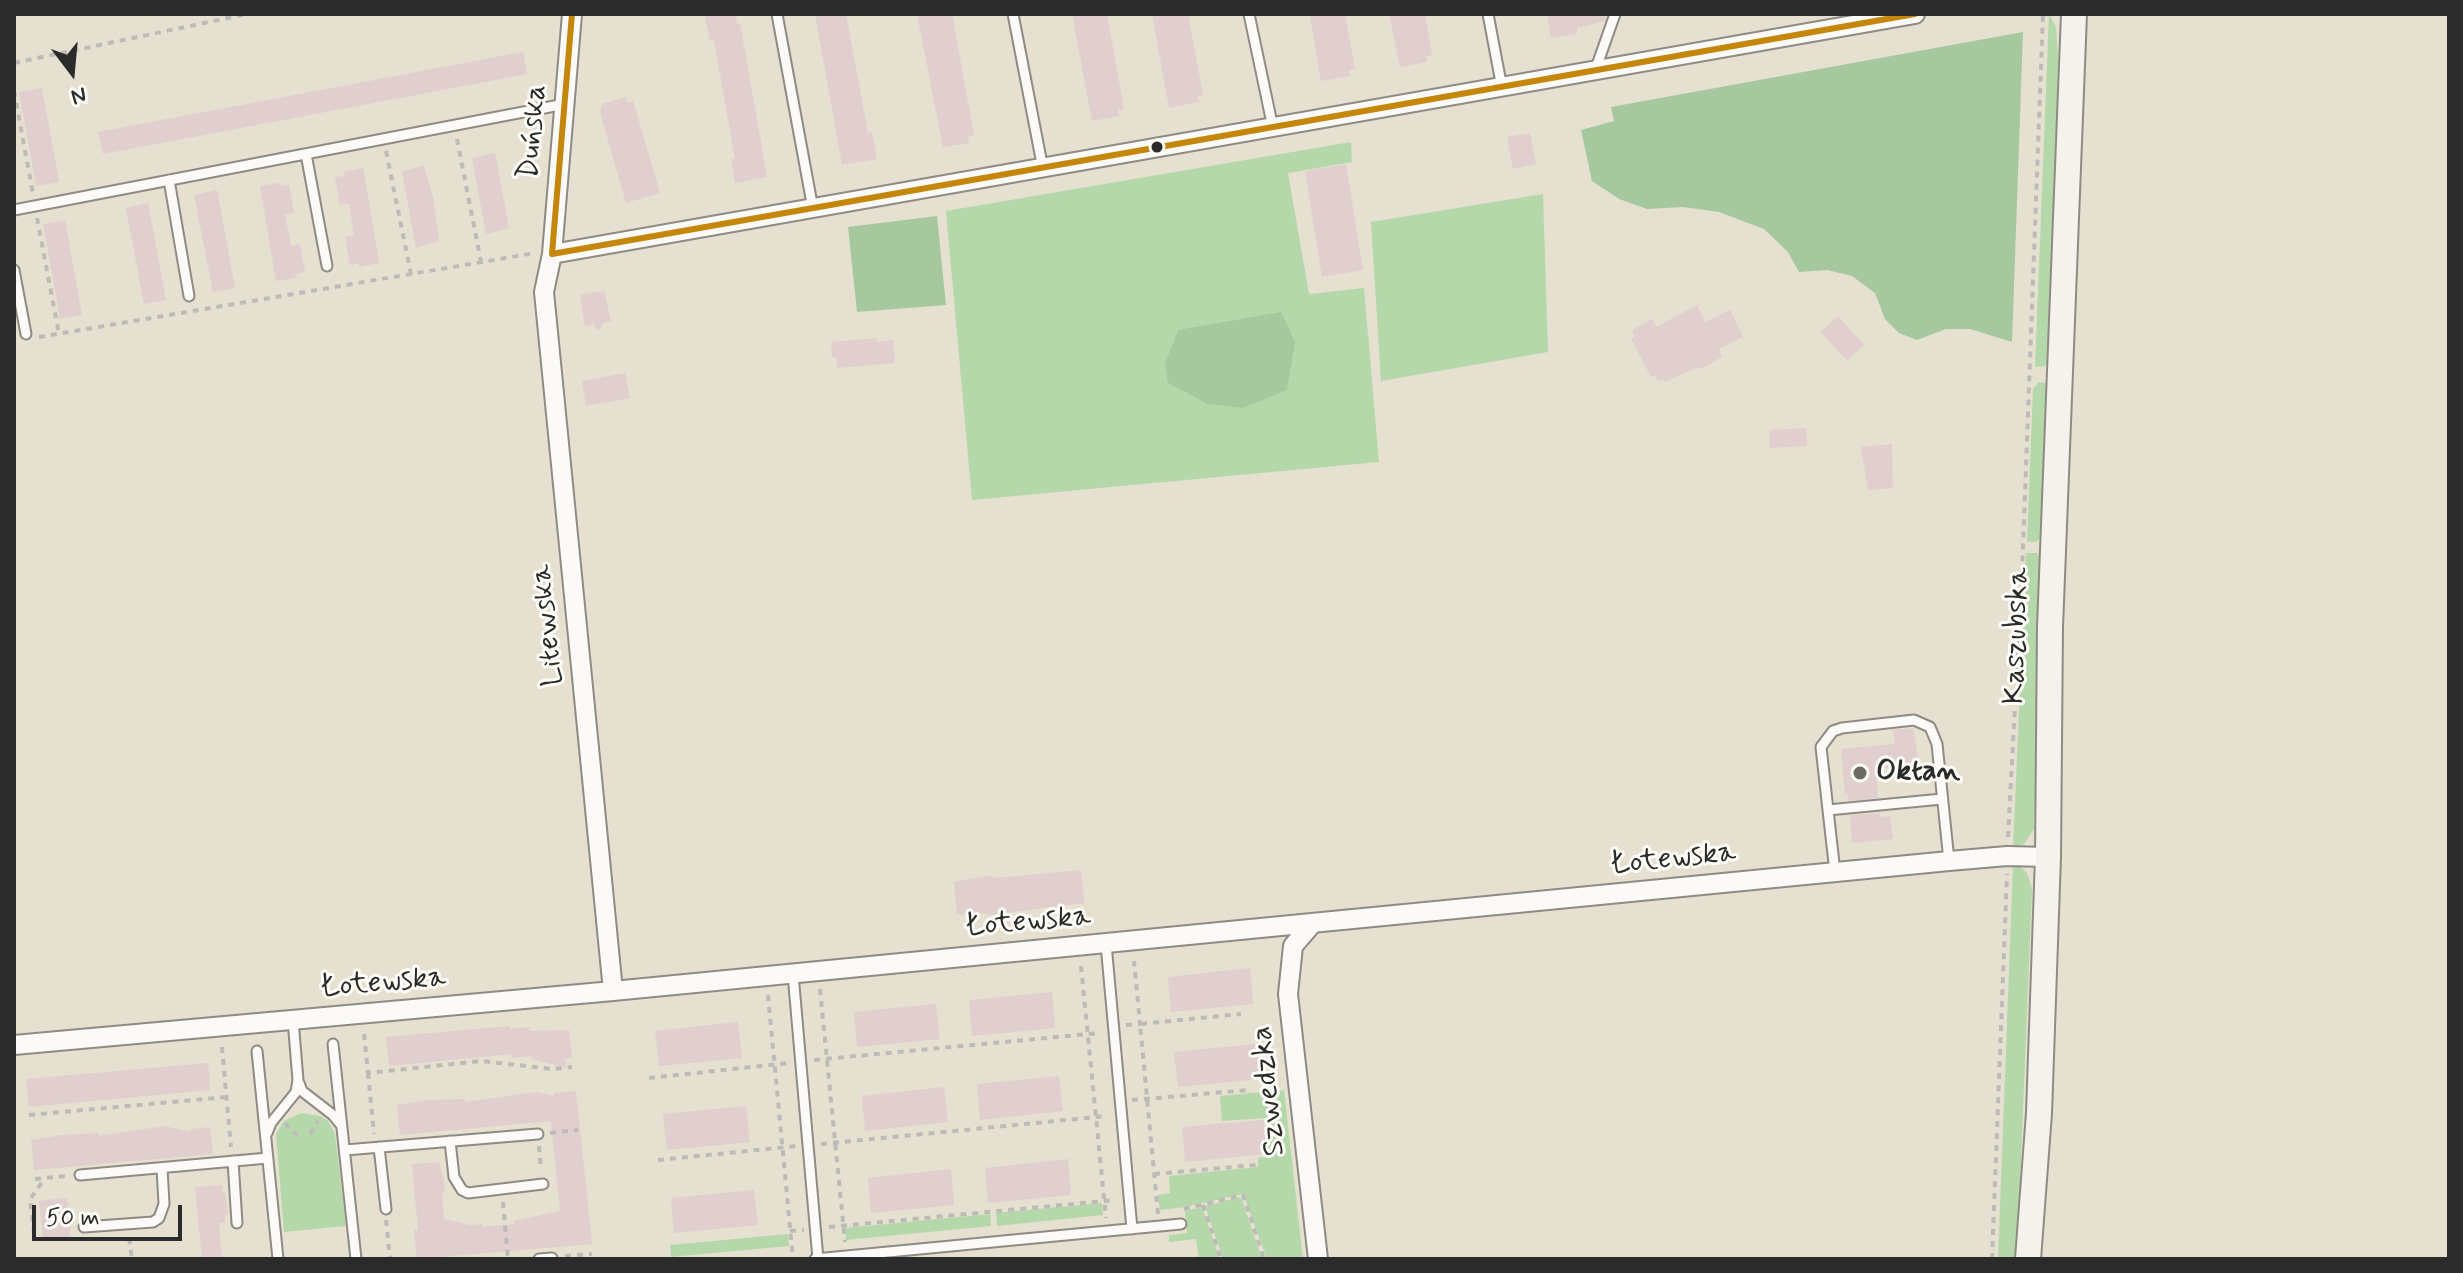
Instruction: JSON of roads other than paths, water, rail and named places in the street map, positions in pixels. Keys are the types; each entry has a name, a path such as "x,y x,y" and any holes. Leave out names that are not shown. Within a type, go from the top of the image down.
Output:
{"main road":[{"name":"Kaszubska","path":"2028,1259 2039,1113 2048,857 2050,627 2074,14"}],"street":[{"name":"Duńska","path":"546,253 565,104 572,14"},
{"path":"546,253 1043,169 1915,14"},
{"name":"Litewska","path":"546,253 544,292 613,991"},
{"name":"Łotewska","path":"14,1045 793,974 1949,861 2007,856 2048,857"},
{"name":"Szwedzka","path":"1312,924 1293,946 1288,994 1318,1259"}],"lane":[{"path":"777,14 813,209"},
{"path":"1013,14 1043,169"},
{"path":"1249,14 1273,128"},
{"path":"1488,14 1502,88"},
{"path":"1595,71 1615,14"},
{"path":"14,210 565,104"},
{"path":"306,154 327,266"},
{"path":"169,180 189,296"},
{"path":"14,270 28,336"},
{"path":"1835,872 1821,747 1826,738 1842,728 1914,720 1924,722 1934,734 1949,861"},
{"path":"1828,810 1942,799"},
{"path":"1106,944 1132,1229"},
{"path":"793,974 817,1259 1181,1224"},
{"path":"266,1136 271,1123 296,1092 298,1080 293,1020"},
{"path":"333,1044 356,1259"},
{"path":"257,1051 278,1259"},
{"path":"298,1080 302,1091 333,1115 343,1128"},
{"path":"345,1150 538,1134"},
{"path":"450,1141 454,1177 462,1190 468,1193 543,1184"},
{"path":"377,1148 386,1209"},
{"path":"80,1175 268,1158"},
{"path":"233,1161 237,1223"},
{"path":"84,1227 153,1222 159,1218 164,1204 162,1168"},
{"path":"539,1259 552,1258"}],"place":[{"name":"Oktan","path":"1860,773"}]}
